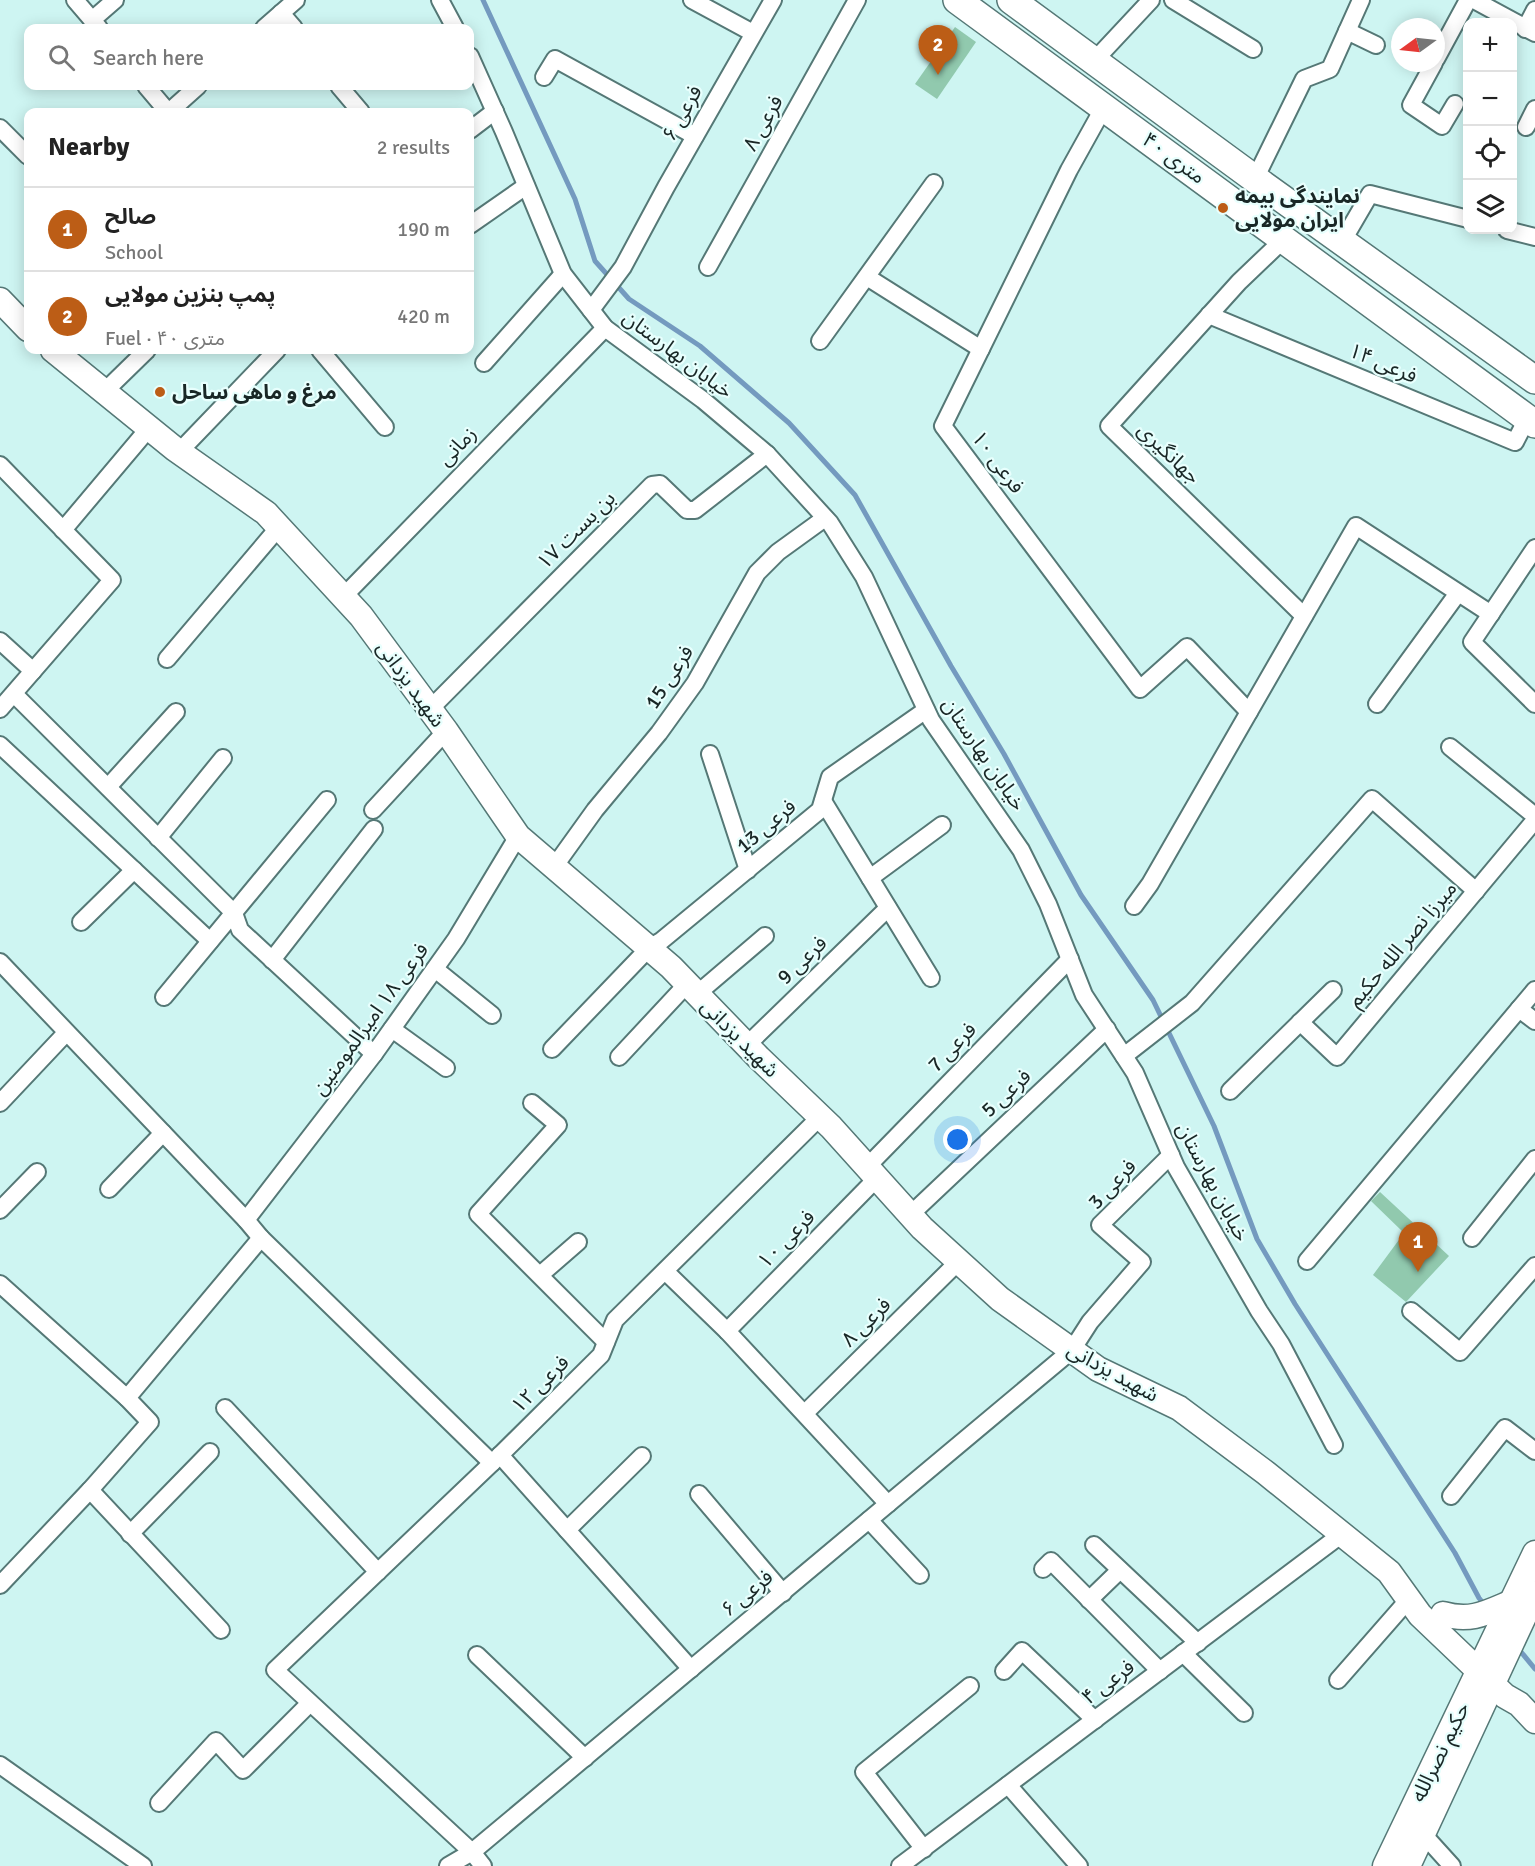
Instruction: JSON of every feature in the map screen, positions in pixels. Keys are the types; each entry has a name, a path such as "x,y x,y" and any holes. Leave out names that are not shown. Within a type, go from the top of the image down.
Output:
{"main road":[{"name":"۴۰ متری","path":"957,0 1531,421"},
{"name":"۴۰ متری","path":"1011,0 1535,380"},
{"path":"1375,305 1394,278"}],"street":[{"path":"75,0 95,24 115,0"},
{"path":"269,24 296,0"},
{"path":"440,0 453,24"},
{"path":"692,0 753,33"},
{"name":"فرعی ۶","path":"591,310 623,267 773,0"},
{"name":"فرعی ۸","path":"708,267 856,0"},
{"path":"1094,61 1150,0"},
{"path":"1173,0 1253,49"},
{"path":"1255,179 1304,80 1330,69 1361,0"},
{"path":"1445,42 1468,0"},
{"path":"1474,0 1530,31 1535,10"},
{"path":"281,13 291,24"},
{"path":"1347,31 1376,45"},
{"path":"544,77 555,59 695,136"},
{"name":"خیابان بهارستان","path":"474,65 563,274 605,328 703,400 767,454 830,524 864,577 931,720 1021,850 1048,904 1084,995 1135,1073 1171,1155 1232,1265 1281,1344 1334,1445"},
{"path":"1429,72 1411,105 1442,126 1455,104"},
{"path":"149,90 165,108"},
{"path":"173,108 193,90"},
{"path":"342,90 358,108"},
{"name":"فرعی ۱۰","path":"1104,108 1069,170 943,426 1140,689 1187,647 1249,712"},
{"path":"1526,127 1535,109"},
{"path":"474,127 495,111"},
{"path":"0,128 24,152"},
{"path":"820,341 934,183"},
{"path":"474,222 526,186"},
{"path":"1342,242 1370,194 1463,218"},
{"path":"1517,232 1535,237"},
{"name":"جهانگیری","path":"1284,238 1239,282 1109,426 1304,616"},
{"path":"484,363 563,274"},
{"path":"867,277 981,349"},
{"path":"0,300 24,325"},
{"name":"فرعی ۱۴","path":"1209,315 1515,442 1531,421"},
{"name":"زمانی","path":"343,597 605,328"},
{"name":"شهید یزدانی","path":"58,354 179,452 266,513 361,616 446,731 518,836 649,948 692,989 820,1117 910,1215 999,1299 1098,1369 1179,1408 1209,1429 1389,1572 1420,1615 1504,1644"},
{"path":"104,392 143,354"},
{"path":"179,452 273,354"},
{"path":"323,354 385,427"},
{"path":"63,530 149,428"},
{"name":"بن بست ۱۷","path":"430,709 652,485 660,484 687,510 691,511 699,508 767,454"},
{"path":"0,465 112,580 0,709"},
{"name":"فرعی 15","path":"554,867 596,810 659,733 695,683 757,573 778,552 825,518"},
{"path":"1134,906 1150,884 1356,526 1491,614"},
{"path":"167,659 279,527"},
{"path":"1535,548 1472,642 1535,704"},
{"path":"1377,704 1458,593"},
{"path":"0,642 33,671"},
{"path":"14,694 234,913 240,930 374,1054"},
{"name":"فرعی 13","path":"552,1049 649,948 661,941 820,810 830,777 926,710"},
{"path":"108,788 176,712"},
{"path":"373,810 446,731"},
{"path":"0,745 210,941"},
{"path":"1450,747 1535,818"},
{"path":"710,754 748,870"},
{"path":"158,838 223,758"},
{"path":"1124,1056 1185,1009 1221,972 1372,799 1476,891"},
{"path":"164,997 327,800"},
{"path":"823,801 931,978"},
{"name":"میرزا نصر الله حکیم","path":"1300,1023 1337,1057 1535,818"},
{"path":"870,878 942,825"},
{"path":"272,960 374,829"},
{"name":"فرعی ۱۸ امیرالمومنین","path":"246,1220 374,1054 435,969 456,939 518,836"},
{"path":"81,922 134,870"},
{"name":"فرعی 9","path":"747,1045 888,908"},
{"path":"619,1057 692,989 765,936"},
{"name":"فرعی 7","path":"872,1173 1070,959"},
{"path":"0,962 261,1238 496,1459 567,1530 691,1669"},
{"path":"435,969 492,1015"},
{"path":"1230,1091 1332,990"},
{"path":"1307,1261 1535,990"},
{"path":"1520,1009 1535,1021"},
{"path":"392,1029 446,1068"},
{"name":"فرعی 5","path":"910,1215 1107,1029"},
{"path":"0,1103 66,1033"},
{"path":"532,1103 558,1125 478,1214 606,1342"},
{"name":"فرعی ۱۲","path":"310,1703 275,1670 496,1459 601,1355 615,1320 820,1117"},
{"path":"109,1189 163,1133"},
{"name":"فرعی 3","path":"1072,1350 1090,1322 1142,1262 1100,1225 1171,1155"},
{"path":"1472,1238 1535,1159"},
{"path":"0,1210 36,1172"},
{"name":"فرعی ۱۰","path":"727,1332 872,1173"},
{"path":"127,1398 261,1238"},
{"path":"540,1275 578,1242"},
{"name":"فرعی ۸","path":"805,1413 958,1262"},
{"path":"1410,1311 1460,1352 1535,1266"},
{"path":"665,1271 805,1413 888,1504"},
{"path":"0,1284 127,1398 150,1422 90,1490 0,1585"},
{"name":"فرعی ۶","path":"448,1866 472,1852 1072,1350"},
{"path":"225,1408 378,1572"},
{"path":"1451,1496 1505,1428 1535,1451"},
{"path":"130,1534 210,1452"},
{"path":"567,1530 642,1456"},
{"path":"90,1490 221,1630"},
{"path":"699,1494 783,1593"},
{"path":"869,1521 920,1575"},
{"name":"فرعی ۴","path":"900,1866 1342,1534"},
{"path":"1094,1545 1198,1643"},
{"name":"حکیم نصرالله","path":"1504,1644 1535,1553"},
{"path":"1043,1569 1051,1561 1160,1671"},
{"path":"1089,1600 1120,1570"},
{"path":"1389,1572 1424,1595 1443,1614 1504,1644"},
{"name":"حکیم نصرالله","path":"1385,1866 1414,1830 1504,1644 1535,1593"},
{"path":"1338,1680 1409,1599"},
{"path":"1443,1614 1458,1619 1470,1618 1504,1644 1512,1687 1527,1712"},
{"path":"1004,1671 1022,1651 1095,1720"},
{"path":"1183,1653 1244,1713"},
{"path":"477,1655 585,1758"},
{"path":"924,1849 864,1772 970,1686"},
{"path":"159,1803 216,1741 243,1770 310,1703 472,1852 483,1866"},
{"path":"0,1765 142,1866"},
{"path":"1008,1785 1079,1866"},
{"path":"1414,1830 1452,1866"},
{"name":"حکیم نصرالله","path":"1408,1866 1414,1830"}],"building":[{"path":"955,27 976,42 937,99 915,84"},
{"path":"1380,1192 1449,1256 1406,1302 1373,1275 1404,1233 1371,1201"}],"waterway":[{"path":"483,0 575,199 595,261 629,299 700,346 789,423 855,495 951,666 1004,754 1081,895 1153,1000 1214,1126 1257,1239 1295,1304 1455,1553 1486,1607"},
{"path":"1517,1647 1535,1669"}],"place":[{"name":"پمپ بنزین مولایی","path":"938,75"},
{"name":"نمایندگی بیمه ایران مولایی","path":"1223,208"},
{"name":"مرغ و ماهی ساحل","path":"160,392"},
{"name":"صالح","path":"1418,1272"}]}
